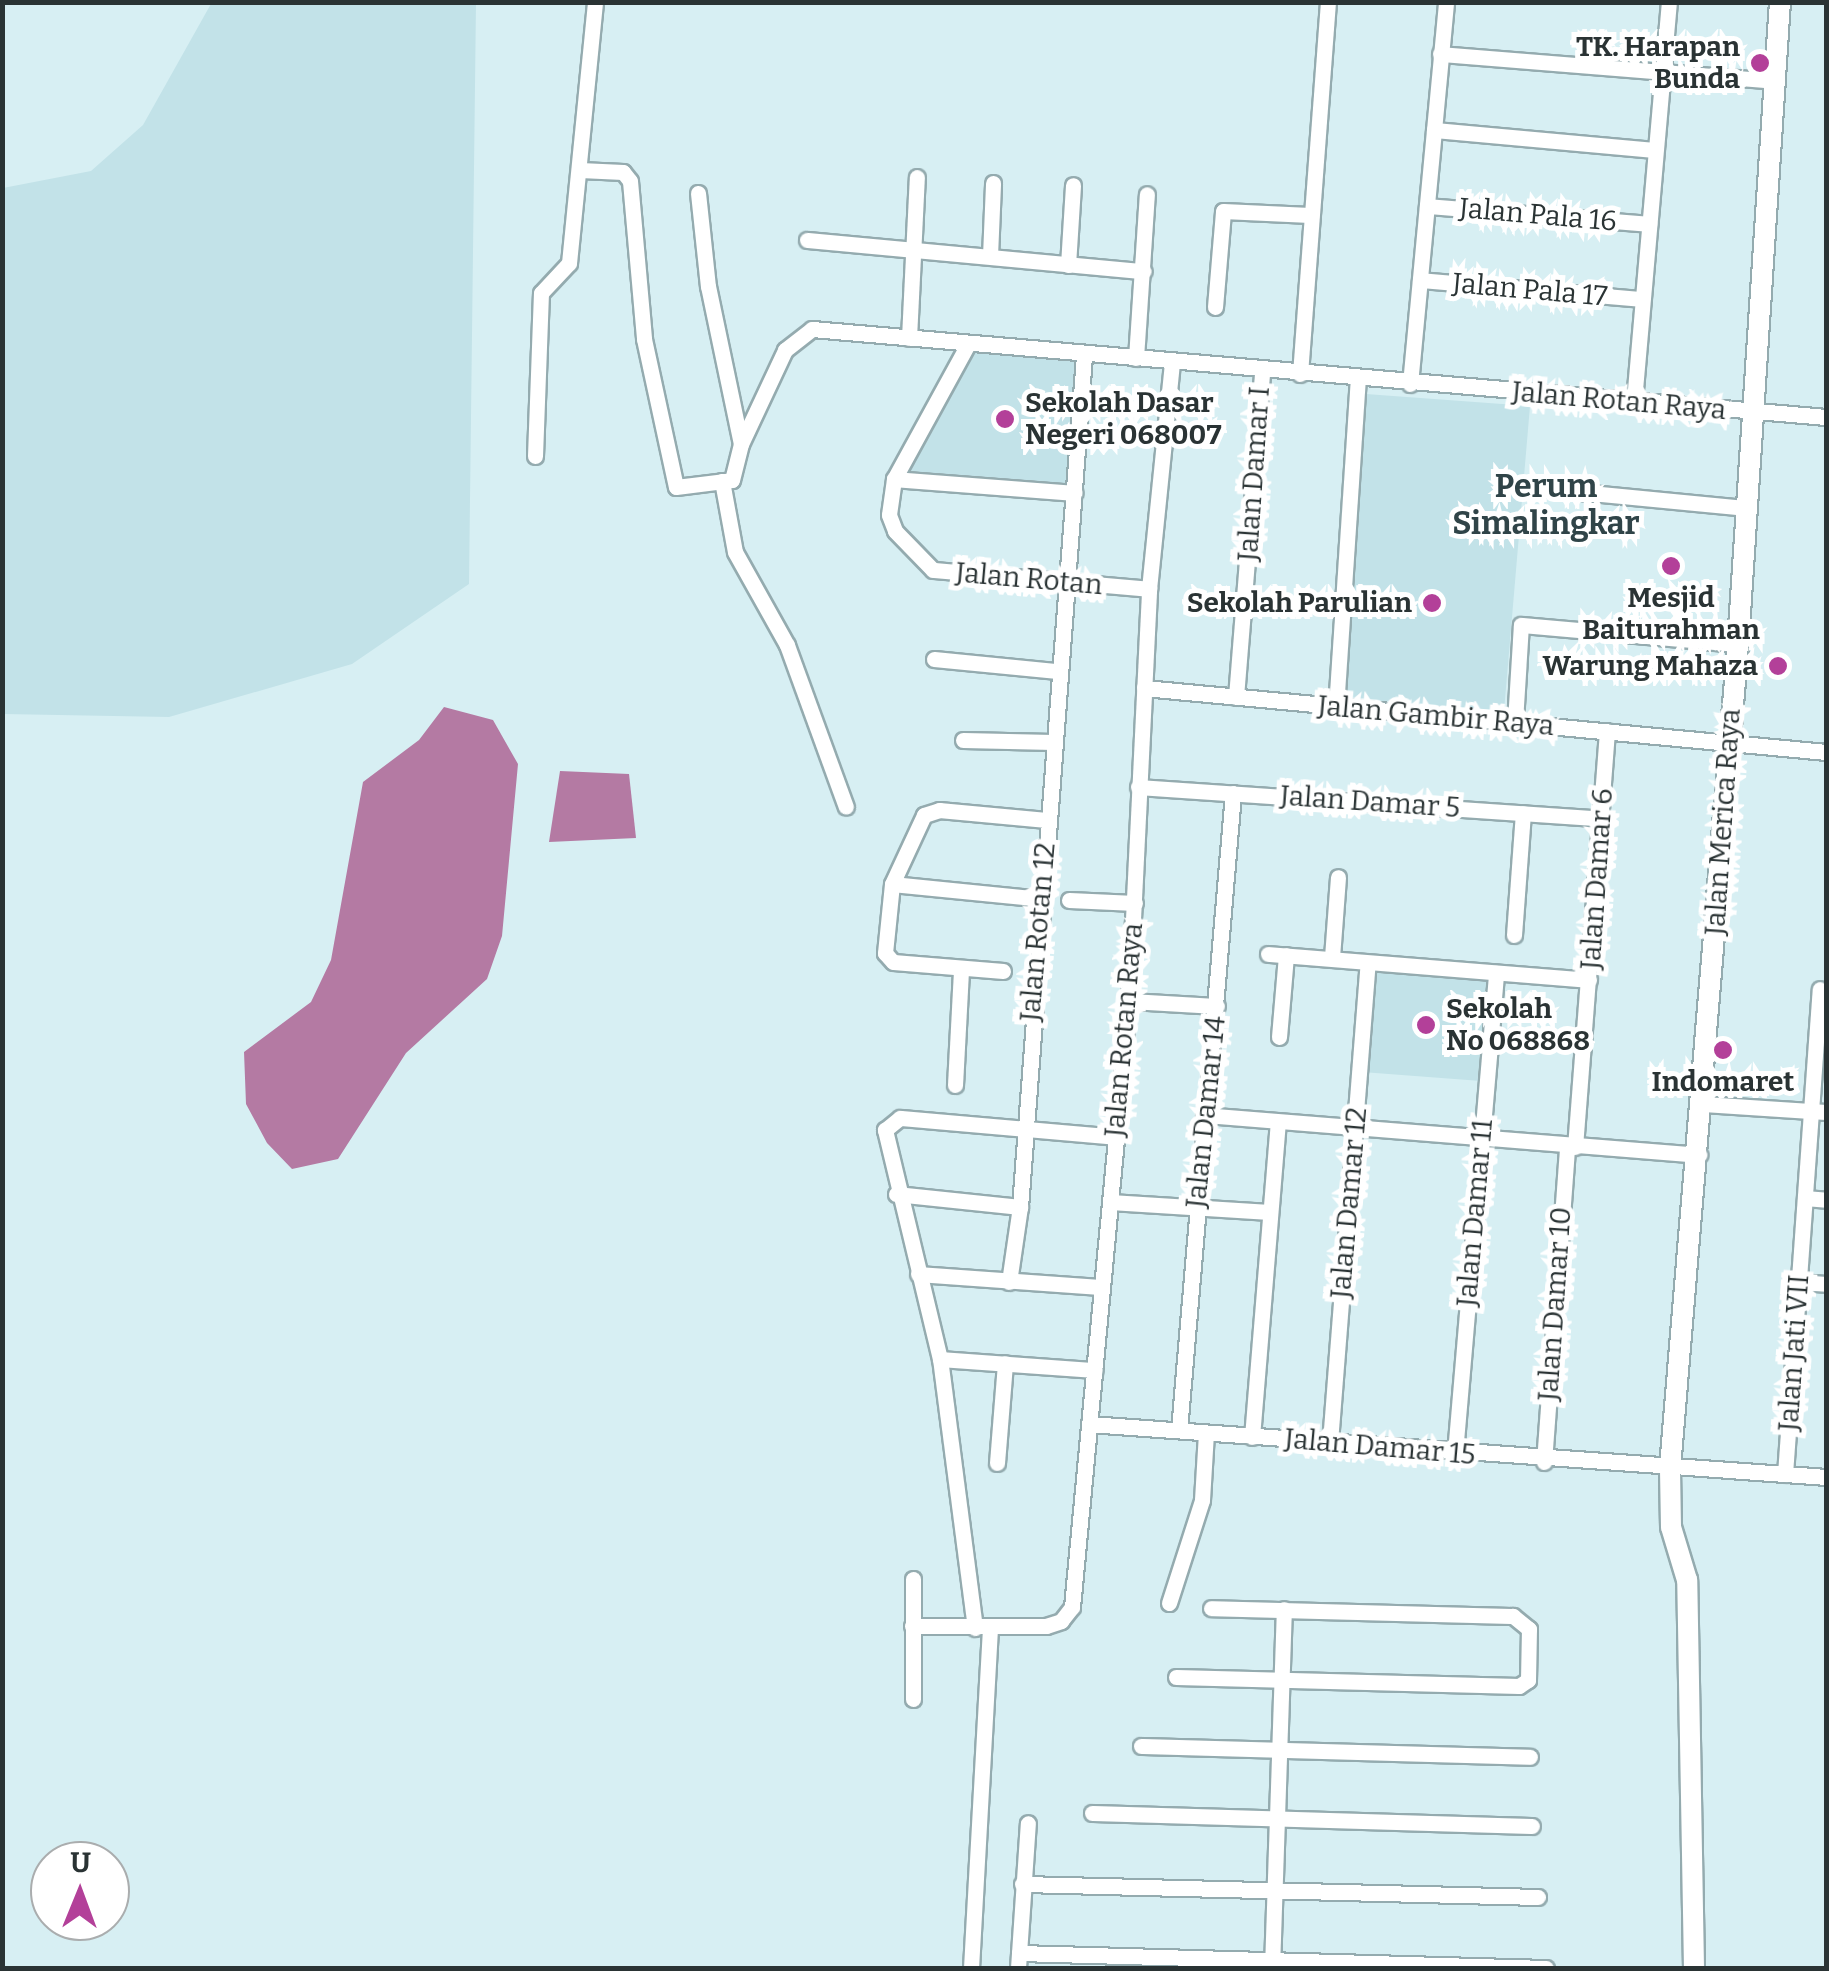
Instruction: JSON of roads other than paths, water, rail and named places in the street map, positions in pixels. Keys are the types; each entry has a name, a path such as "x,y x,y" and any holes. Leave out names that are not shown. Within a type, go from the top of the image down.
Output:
{"street":[{"path":"535,456 541,293 569,264 595,2"},
{"path":"1300,374 1328,2"},
{"path":"1410,384 1446,2"},
{"path":"1634,401 1668,2"},
{"name":"Jalan Merica Raya","path":"1694,1968 1686,1580 1672,1527 1670,1468 1738,644 1749,412 1780,2"},
{"path":"1440,54 1773,82"},
{"path":"1434,130 1655,150"},
{"path":"580,170 623,172 630,182 644,339 676,487 722,481 736,473 741,444 708,286 698,193"},
{"path":"909,338 917,178"},
{"path":"990,256 994,183"},
{"path":"1068,266 1073,185"},
{"path":"1136,358 1147,194"},
{"name":"Jalan Pala 16","path":"1426,206 1649,224"},
{"path":"1214,307 1223,211 1310,215"},
{"path":"807,240 1144,271"},
{"name":"Jalan Pala 17","path":"1420,280 1641,299"},
{"name":"Jalan Rotan Raya","path":"741,444 784,350 797,335 833,328 1172,363 1826,417"},
{"path":"968,344 894,479 1074,493"},
{"name":"Jalan Rotan 12","path":"1009,1282 1020,1207 1022,1132 1084,355"},
{"name":"Jalan Rotan Raya","path":"912,1626 1046,1626 1062,1621 1072,1607 1129,1001 1149,589 1172,363"},
{"name":"Jalan Damar I","path":"1236,697 1262,371"},
{"path":"1336,708 1358,378"},
{"name":"Jalan Rotan","path":"894,479 888,515 919,562 933,570 1149,589"},
{"path":"722,481 734,552 787,646 846,807"},
{"path":"1528,487 1744,508"},
{"path":"1515,722 1522,624 1738,644"},
{"path":"934,660 1057,671"},
{"name":"Jalan Gambir Raya","path":"1144,688 1826,752"},
{"name":"Jalan Damar 6","path":"1571,1147 1589,980 1607,731"},
{"path":"963,740 1053,742"},
{"name":"Jalan Damar 5","path":"1138,788 1602,819"},
{"name":"Jalan Damar 14","path":"1179,1430 1233,793"},
{"path":"1003,972 905,966 886,953 892,884 924,815 939,810 1047,820"},
{"path":"1514,935 1522,813"},
{"path":"1332,957 1338,877"},
{"path":"892,884 1041,899"},
{"path":"1069,900 1135,904"},
{"path":"1268,954 1589,980"},
{"path":"1280,1037 1286,955"},
{"name":"Jalan Damar 12","path":"1330,1442 1368,964"},
{"path":"956,1084 961,969"},
{"name":"Jalan Damar 11","path":"1455,1452 1496,974"},
{"name":"Jalan Jati VII","path":"1785,1474 1805,1198 1820,1112 1820,989"},
{"path":"1129,1001 1217,1006"},
{"path":"1703,1104 1820,1112"},
{"path":"1204,1115 1482,1142 1698,1155"},
{"path":"971,1968 983,1628 940,1359 896,1194 888,1122 1116,1137"},
{"path":"1252,1437 1278,1122"},
{"name":"Jalan Damar 10","path":"1544,1462 1571,1147"},
{"path":"896,1194 1020,1207"},
{"path":"1805,1198 1826,1200"},
{"path":"1110,1202 1270,1212"},
{"path":"918,1274 1100,1287"},
{"path":"1799,1282 1826,1284"},
{"path":"940,1359 1095,1370"},
{"path":"996,1463 1004,1362"},
{"name":"Jalan Damar 15","path":"1089,1424 1544,1462 1826,1478"},
{"path":"1169,1603 1202,1500 1206,1432"},
{"path":"913,1579 913,1699"},
{"path":"1176,1677 1519,1686 1530,1668 1528,1630 1513,1616 1211,1608"},
{"path":"1272,1964 1284,1609"},
{"path":"1142,1746 1530,1757"},
{"path":"1092,1813 1532,1826"},
{"path":"1028,1823 1018,1961 1546,1968"},
{"path":"1022,1884 1538,1896"}],"place":[{"name":"TK. Harapan Bunda","path":"1760,63"},
{"name":"Sekolah Dasar Negeri 068007","path":"1005,419"},
{"name":"Mesjid Baiturahman","path":"1671,566"},
{"name":"Sekolah Parulian","path":"1432,603"},
{"name":"Warung Mahaza","path":"1778,666"},
{"name":"Sekolah No 068868","path":"1426,1025"},
{"name":"Indomaret","path":"1723,1050"}],"district":[{"name":"Perum Simalingkar","path":"1546,506"}]}
